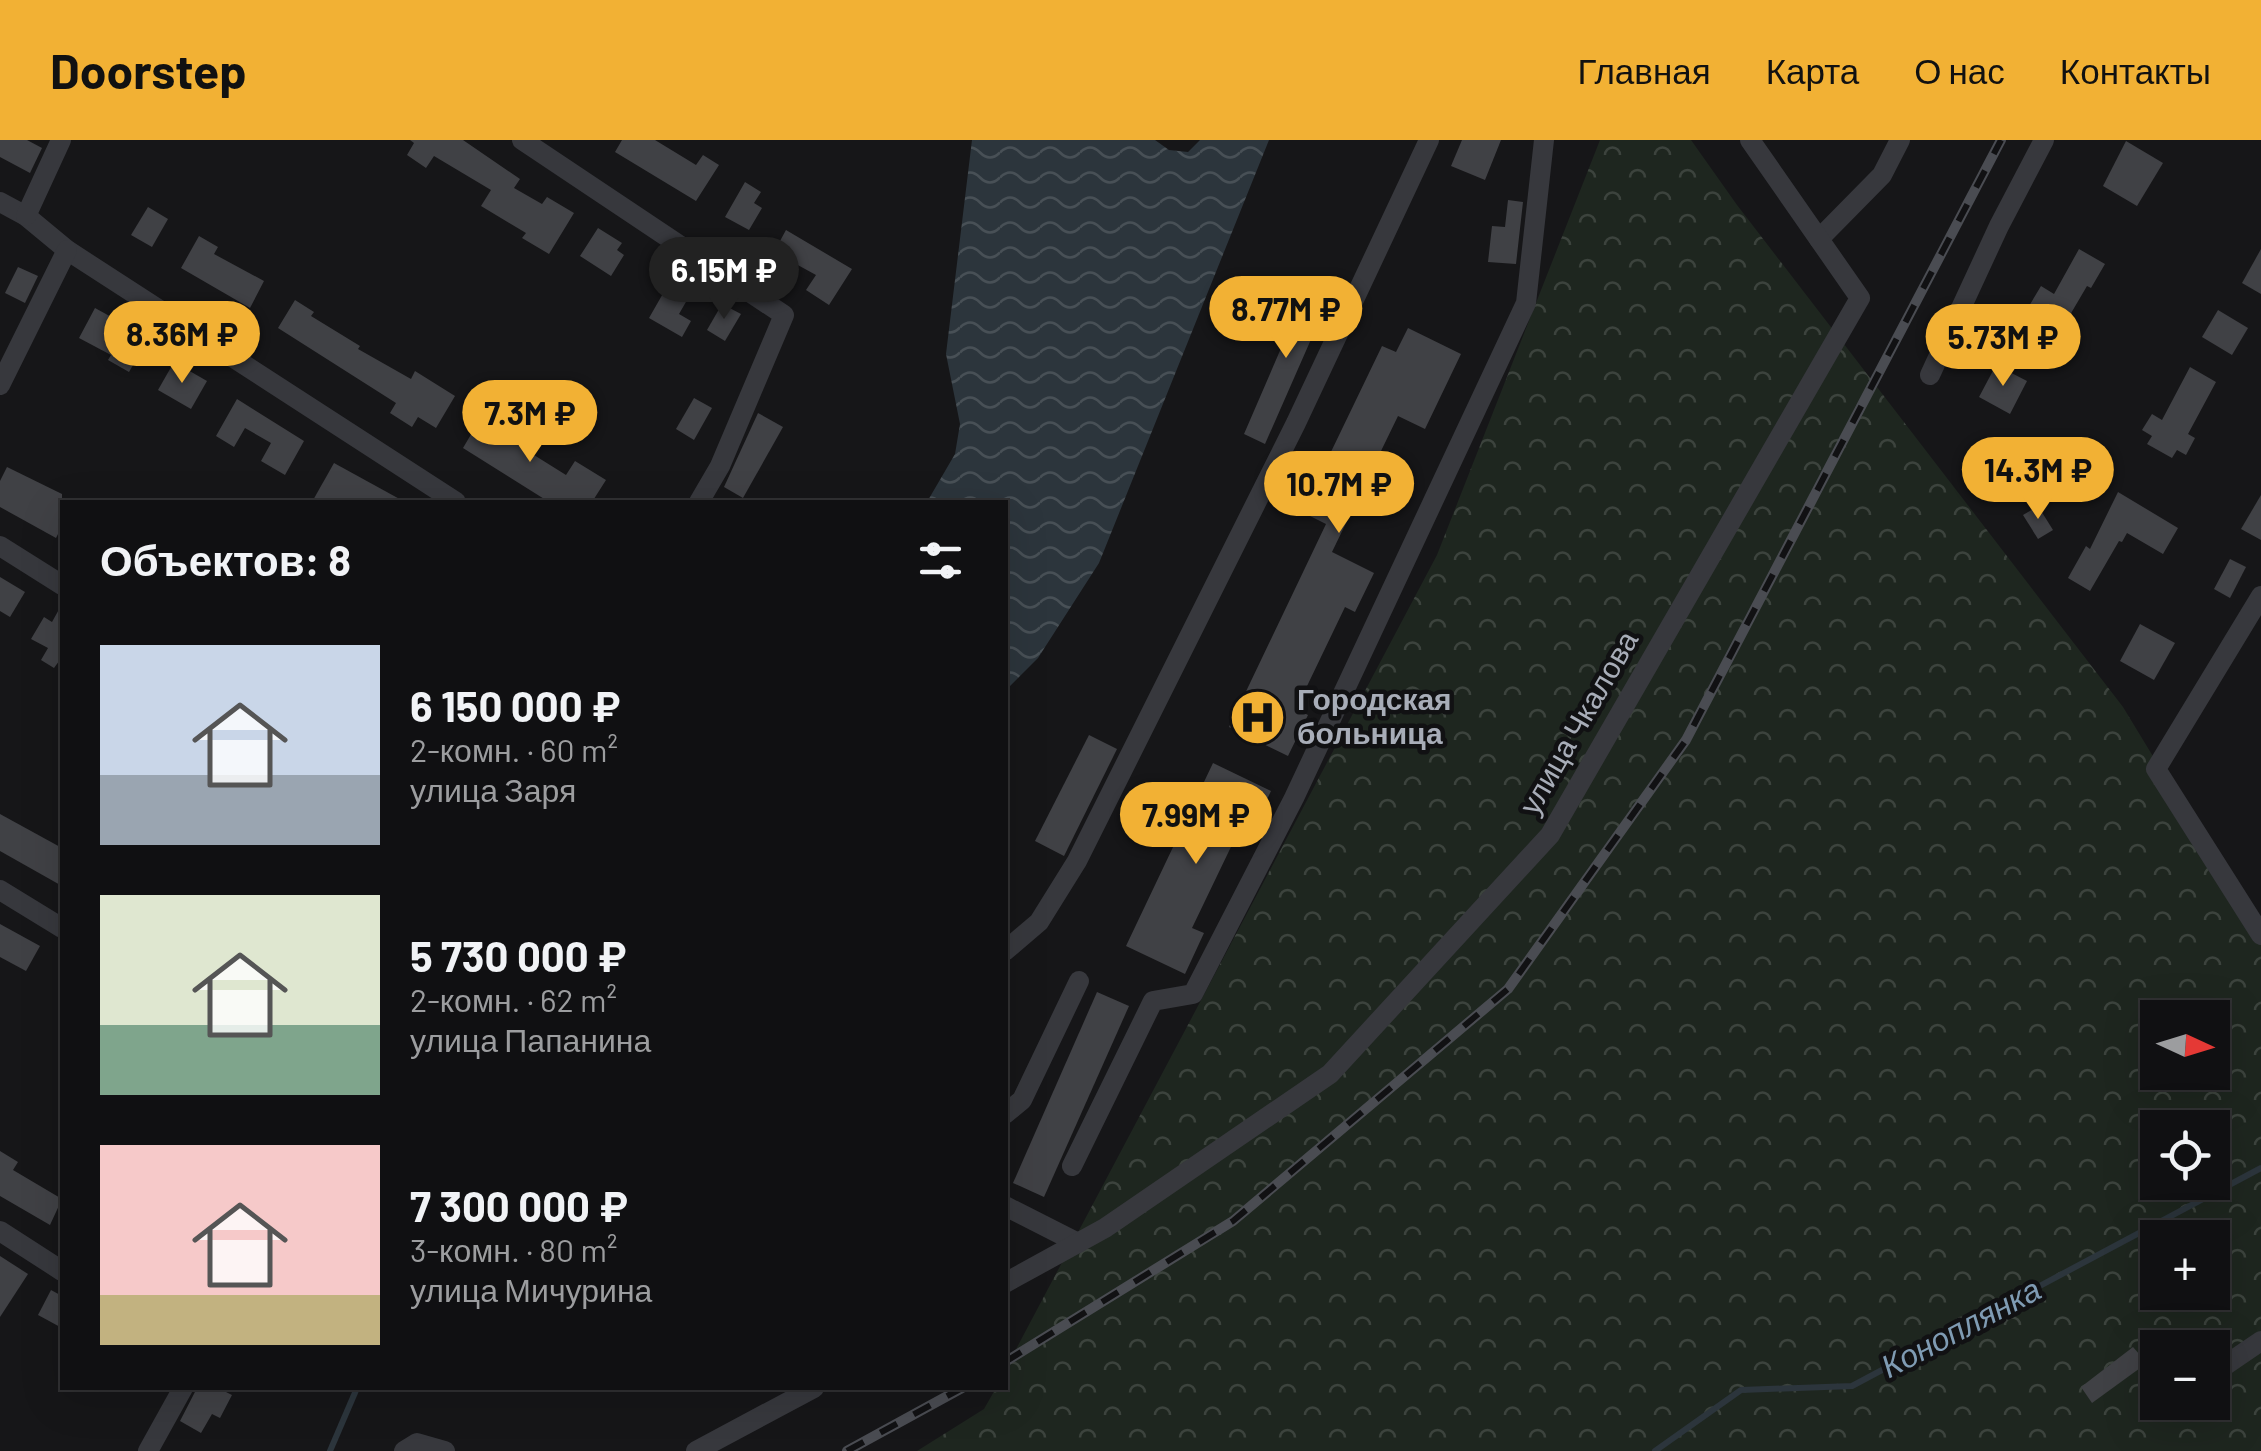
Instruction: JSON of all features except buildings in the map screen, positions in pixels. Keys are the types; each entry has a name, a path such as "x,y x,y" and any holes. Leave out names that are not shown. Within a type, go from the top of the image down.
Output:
{"street":[{"path":"26,216 61,140"},
{"path":"522,140 784,315 720,466 700,500"},
{"path":"1008,948 1039,922 1077,860 1296,423 1429,140"},
{"path":"1072,1166 1153,1001 1193,994 1294,798 1526,302 1544,140"},
{"name":"улица Чкалова","path":"1008,1281 1105,1228 1330,1074 1550,834 1860,298 1750,140"},
{"path":"1819,238 1882,175 1900,140"},
{"path":"1930,376 1998,226 2044,140"},
{"path":"0,202 453,500"},
{"path":"0,385 68,250"},
{"path":"0,546 60,583"},
{"path":"2261,596 2156,769 2261,935"},
{"path":"0,890 60,927"},
{"path":"1008,1112 1022,1100 1079,981"},
{"path":"1008,1208 1078,1243"},
{"path":"0,1232 60,1270"},
{"path":"2230,1363 2261,1342"},
{"path":"148,1451 182,1390"},
{"path":"696,1451 810,1390"},
{"path":"404,1451 417,1443 446,1451"}],"green space":[{"path":"1600,140 1691,140 2123,707 2261,934 2261,1451 917,1451 984,1409 995,1390 1008,1390 1008,1364 1437,555"}],"water":[{"path":"972,140 1155,140 1169,150 1188,152 1200,140 1269,140 1099,563 1038,658 1008,688 1008,500 928,500 955,454 960,424 946,354"}],"waterway":[{"name":"Коноплянка","path":"1655,1451 1741,1390 1852,1386 2261,1168"},
{"name":"Коноплянка","path":"330,1451 356,1390"}],"railway":[{"path":"1008,1360 1233,1221 1508,989 1686,740 2001,140"},
{"path":"847,1451 958,1390"}],"place":[{"name":"Городская больница","path":"1258,717"}]}
